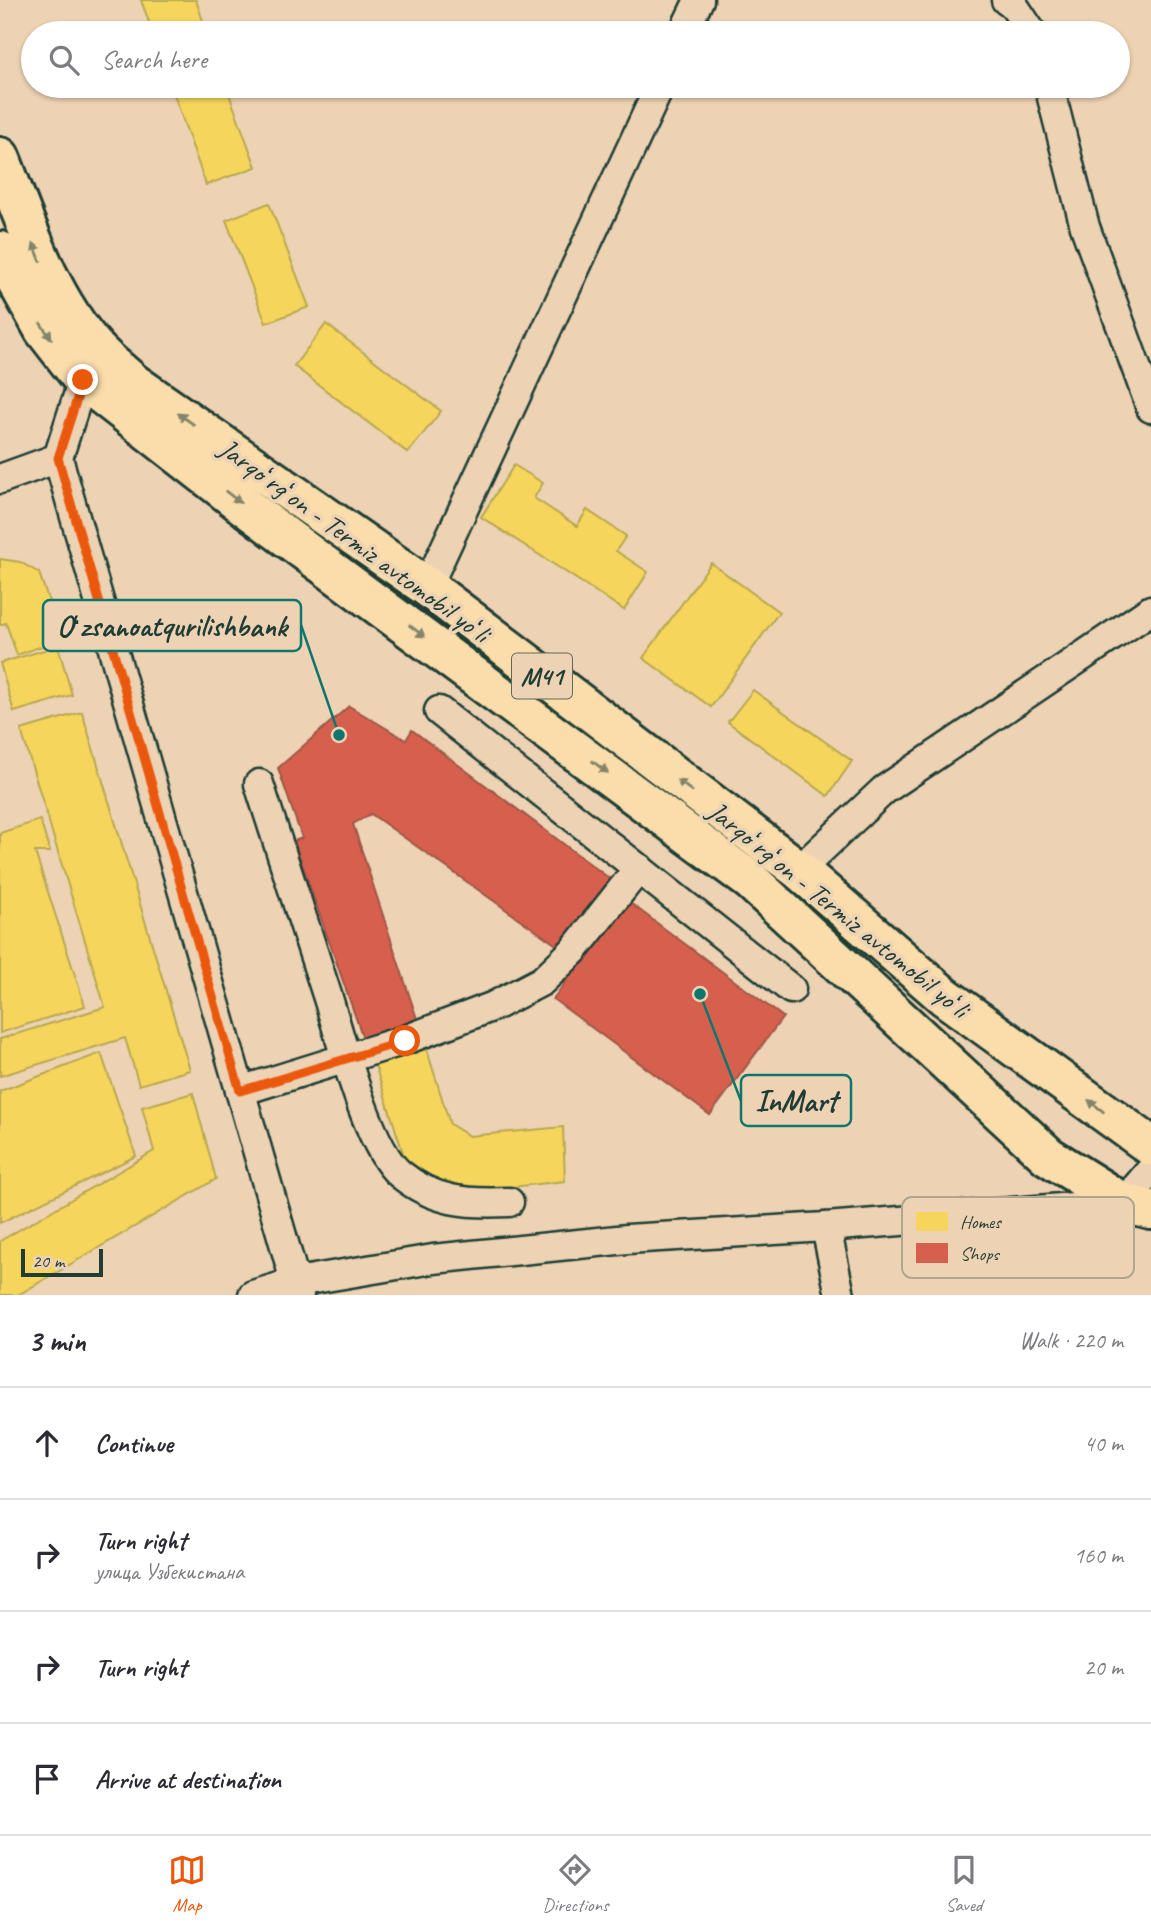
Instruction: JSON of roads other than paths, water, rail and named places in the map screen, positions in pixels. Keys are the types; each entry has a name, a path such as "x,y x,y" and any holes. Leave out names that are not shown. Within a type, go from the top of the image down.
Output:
{"highway":[{"name":"Jarqoʻrgʻon - Termiz avtomobil yoʻli","path":"0,157 42,264 69,311 96,349 132,382 427,587 799,870 944,996 1151,1146"},
{"name":"Jarqoʻrgʻon - Termiz avtomobil yoʻli","path":"0,251 44,330 83,380 247,508 751,881 1048,1156 1121,1197"}],"street":[{"path":"689,21 699,0"},
{"path":"1006,0 1014,6 1024,21"},
{"path":"427,587 654,98"},
{"path":"1052,98 1085,228 1151,408"},
{"path":"83,380 58,458 298,1288"},
{"path":"0,479 58,458"},
{"path":"799,870 884,790 1151,610"},
{"path":"439,711 791,989"},
{"path":"260,785 347,1058 385,1158 399,1173 425,1191 464,1204 509,1202"},
{"path":"240,1091 405,1041 494,1006 542,981 573,951 639,868"},
{"path":"1137,1206 1151,1170"},
{"path":"253,1295 433,1259 585,1243 902,1222"},
{"path":"826,1227 840,1295"}],"place":[{"name":"Oʻzsanoatqurilishbank","path":"339,735"},
{"name":"InMart","path":"700,994"}]}
